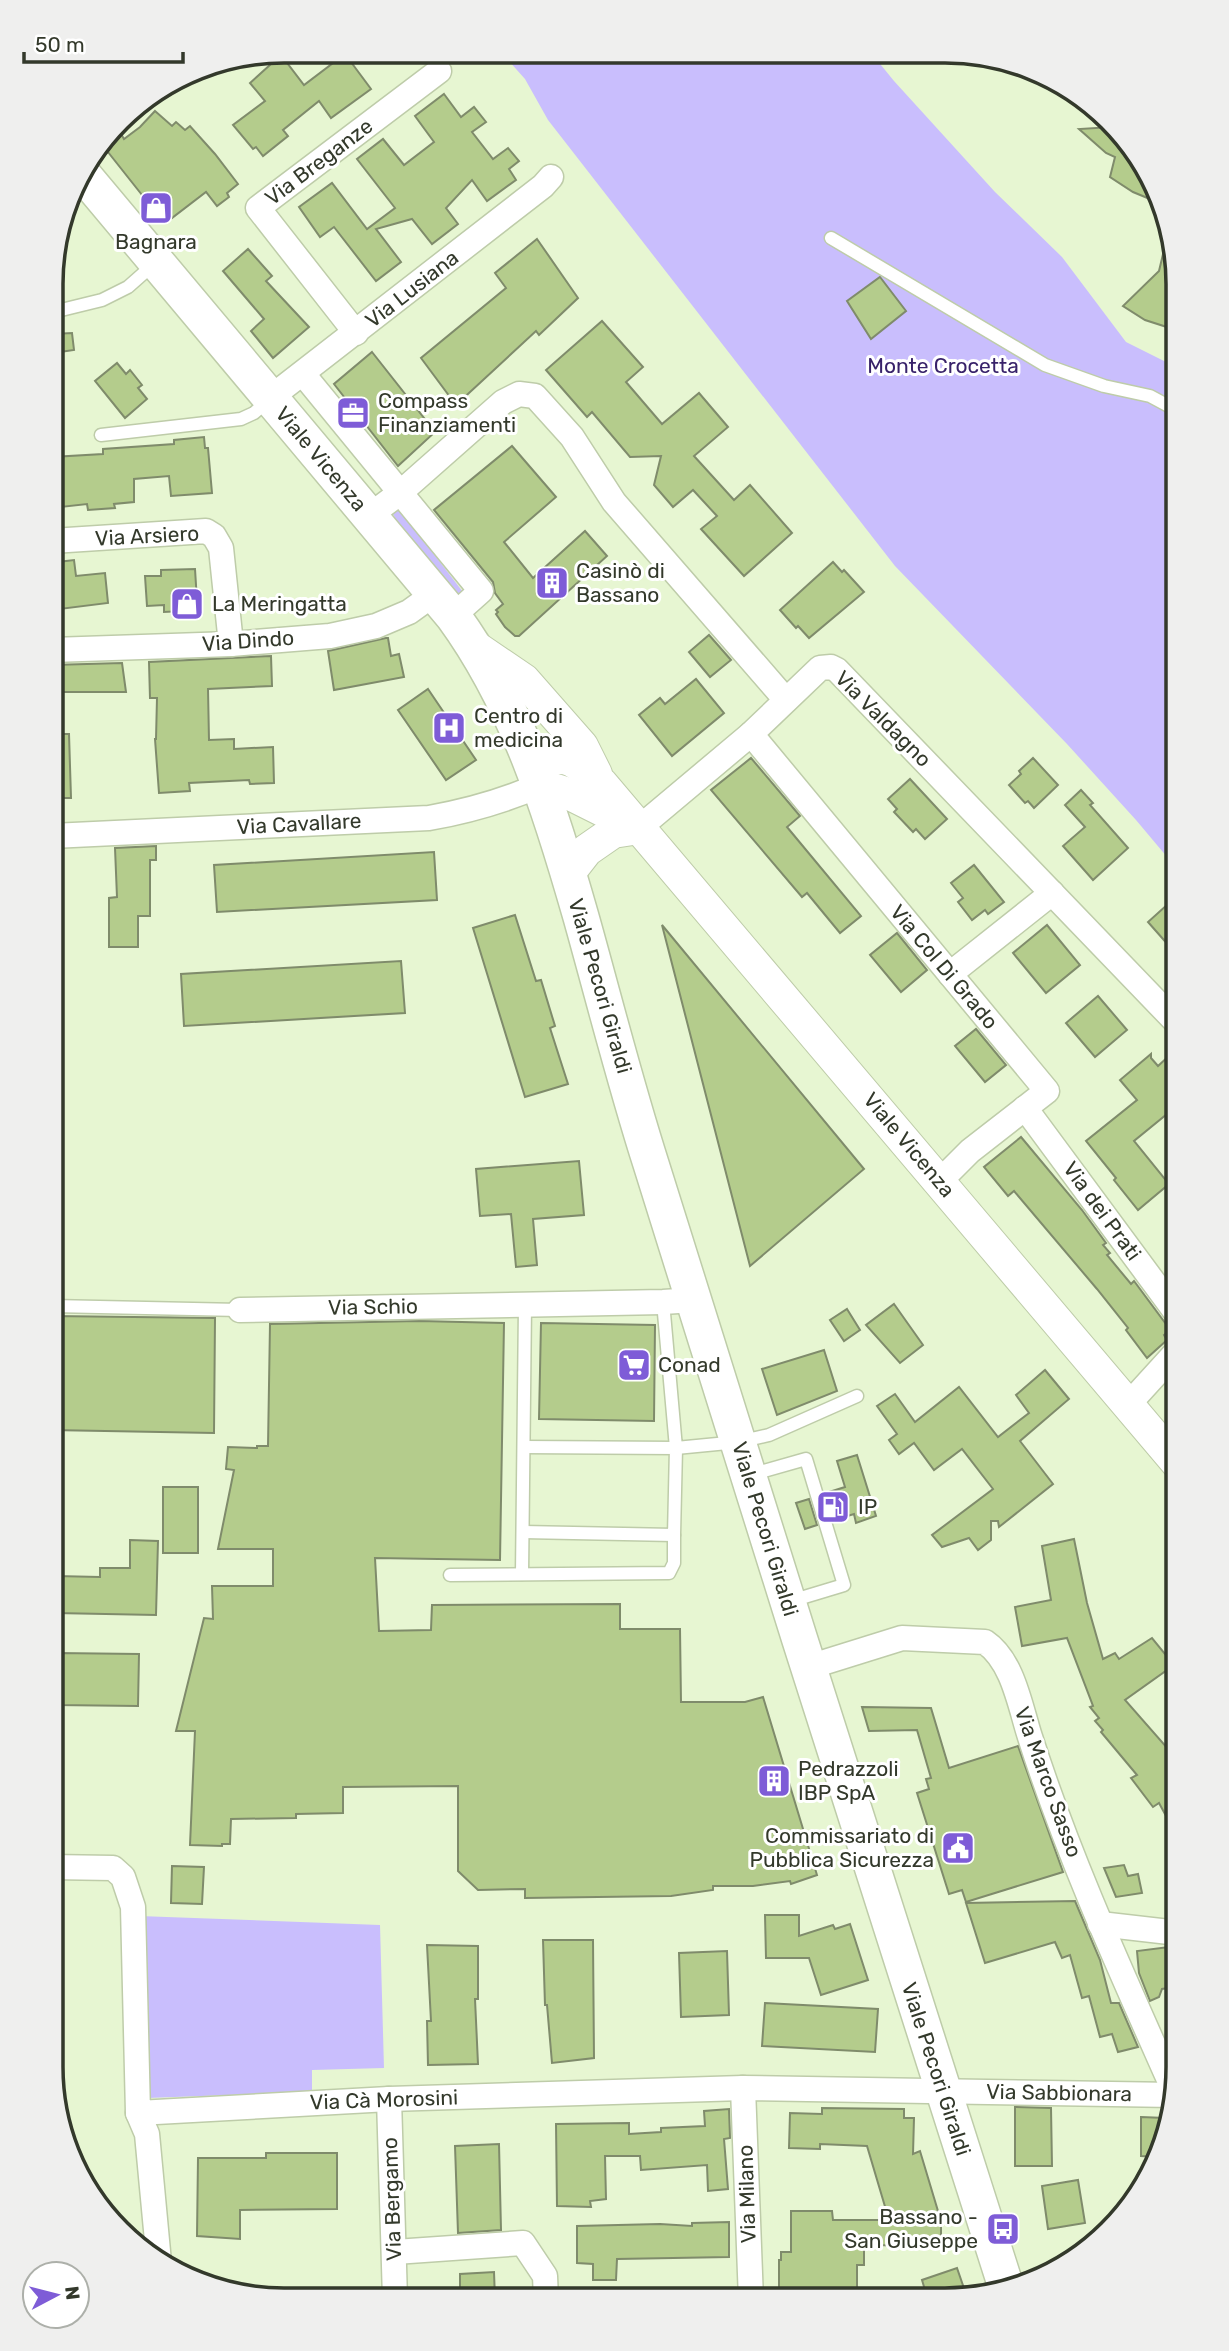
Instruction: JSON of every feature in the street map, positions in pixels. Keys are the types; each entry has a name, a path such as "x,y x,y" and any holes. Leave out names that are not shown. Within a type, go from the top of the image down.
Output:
{"main road":[{"name":"Viale Vicenza","path":"89,181 443,605 474,646 502,696 536,775"},
{"name":"Viale Pecori Giraldi","path":"536,775 569,873 649,1159 679,1301 738,1443 1004,2280"}],"street":[{"name":"Via Breganze","path":"356,333 258,208 439,71"},
{"name":"Via Lusiana","path":"271,398 543,186 551,177"},
{"name":"Viale Vicenza","path":"303,374 481,591 443,605"},
{"path":"369,516 401,492 503,402 519,394 535,396 572,436 614,502 786,700"},
{"name":"Via Arsiero","path":"63,540 206,531 214,536 220,548 231,644"},
{"name":"Via Dindo","path":"63,650 231,644 330,636 376,626 409,612 443,605"},
{"path":"474,646 523,680 582,746 602,784"},
{"name":"Via Valdagno","path":"639,828 751,734 820,668 831,667 837,670 1166,1012"},
{"name":"Via Col Di Grado","path":"751,734 1047,1091 970,1151 940,1181"},
{"path":"602,784 571,759 553,757 536,775 639,828"},
{"name":"Via Cavallare","path":"63,835 429,818 475,809 514,796 536,775"},
{"name":"Viale Vicenza","path":"602,784 1166,1450"},
{"path":"569,873 587,850 613,832 639,828"},
{"path":"950,974 1052,893"},
{"name":"Via dei Prati","path":"1025,1108 1166,1299"},
{"name":"Via Schio","path":"240,1310 679,1301"},
{"path":"1127,1406 1166,1363"},
{"name":"Via Marco Sasso","path":"809,1667 902,1638 985,1642 996,1650 1012,1678 1039,1766 1100,1924 1166,2074"},
{"path":"63,1867 113,1868 123,1877 133,1907 138,2113 147,2134 158,2248"},
{"path":"1100,1924 1166,1932"},
{"name":"Via Cà Morosini","path":"138,2113 389,2099 743,2088 943,2091"},
{"name":"Via Milano","path":"743,2088 751,2288"},
{"name":"Via Sabbionara","path":"943,2091 1164,2094"},
{"name":"Via Bergamo","path":"389,2099 395,2288"},
{"path":"395,2252 523,2243 545,2276 546,2288"}],"lane":[{"path":"831,238 1045,365 1104,386 1150,396 1166,405"},
{"path":"63,310 102,300 128,287 157,262"},
{"path":"101,435 241,419 254,413 271,398"},
{"path":"450,1575 670,1573 674,1563 679,1301"},
{"path":"522,1574 525,1304"},
{"name":"Via Schio","path":"63,1306 240,1310"},
{"path":"524,1447 676,1448 738,1443 768,1435 857,1396"},
{"path":"748,1475 806,1459 844,1585 787,1602"},
{"path":"523,1532 674,1535"}],"green space":[{"name":"Monte Crocetta","path":"511,63 879,63 995,192 1062,257 1126,342 1166,362 1166,856 1067,744 895,566 548,120 525,79"},
{"path":"397,506 466,596 459,600 397,522 392,512"},
{"path":"139,1916 380,1925 384,2068 312,2070 312,2092 147,2098"}],"building":[{"path":"287,63 304,85 333,63 352,63 371,89 331,118 319,101 283,130 288,136 263,156 256,147 253,149 233,125 265,101 250,83 271,64"},
{"path":"444,94 461,117 474,107 486,122 472,132 493,159 508,148 519,161 509,169 516,180 487,201 472,180 446,208 458,224 432,244 412,219 376,229 401,262 376,281 334,227 320,237 299,207 332,183 367,229 395,208 357,159 383,139 404,165 434,142 415,116"},
{"path":"155,111 172,126 176,122 185,130 190,126 238,184 227,193 229,197 217,206 206,192 168,221 149,198 146,200 108,151 121,135 124,139"},
{"path":"1101,128 1111,138 1129,161 1148,198 1110,177 1115,157 1106,153 1079,129"},
{"path":"537,239 578,298 539,335 536,331 456,405 421,358 506,288 495,273"},
{"path":"248,249 272,276 266,281 309,327 273,358 251,331 264,319 223,271"},
{"path":"1164,252 1166,327 1145,320 1123,306 1159,271"},
{"path":"880,277 906,311 871,339 847,301"},
{"path":"602,321 643,367 626,382 662,424 699,393 728,427 694,456 734,500 750,485 792,533 744,576 701,529 717,516 693,490 673,507 654,485 661,456 630,457 592,412 587,417 546,370"},
{"path":"63,333 72,333 74,350 63,352"},
{"path":"372,352 435,432 398,466 334,384"},
{"path":"117,363 126,374 130,370 142,385 138,388 147,399 125,418 95,381"},
{"path":"204,437 205,448 208,448 212,493 171,496 169,476 134,479 134,502 114,504 115,508 88,510 87,504 63,507 63,456 103,454 103,449 174,444 174,440"},
{"path":"512,446 556,497 504,542 533,578 585,531 607,556 519,636 515,636 505,627 496,614 496,610 503,604 495,593 493,582 434,510"},
{"path":"74,560 76,576 105,573 108,603 63,609 63,561"},
{"path":"833,562 864,592 809,638 780,610"},
{"path":"195,569 197,601 183,602 183,611 164,612 164,605 147,606 145,576 161,576 161,570"},
{"path":"709,635 731,660 710,677 689,652"},
{"path":"388,638 391,656 399,654 404,677 334,690 328,651"},
{"path":"271,656 272,686 208,689 209,740 234,739 234,749 273,747 274,783 250,784 249,780 189,783 190,791 159,793 155,739 157,698 150,698 149,662"},
{"path":"122,663 126,692 63,692 63,665"},
{"path":"696,679 724,713 672,756 639,715 660,698 665,704"},
{"path":"428,689 476,760 446,780 398,710"},
{"path":"63,734 69,734 71,798 63,798"},
{"path":"751,758 800,816 787,827 861,916 840,933 807,893 802,897 711,790"},
{"path":"1033,758 1058,785 1034,808 1028,801 1025,803 1009,785"},
{"path":"910,779 947,819 925,839 916,829 913,832 894,812 897,809 888,799"},
{"path":"1081,790 1093,803 1090,805 1128,848 1093,880 1063,846 1085,827 1065,805"},
{"path":"156,846 156,860 150,860 150,916 138,916 138,947 109,947 109,898 117,897 115,848"},
{"path":"434,852 437,900 217,912 214,865"},
{"path":"974,865 1004,902 988,914 985,910 972,920 958,902 963,898 951,883"},
{"path":"1166,906 1166,942 1148,922"},
{"path":"515,915 536,981 541,980 555,1026 550,1028 568,1084 525,1097 473,928"},
{"path":"662,925 864,1169 750,1266"},
{"path":"1047,925 1080,965 1046,993 1013,953"},
{"path":"897,933 927,970 901,992 870,955"},
{"path":"401,961 405,1013 184,1026 181,974"},
{"path":"1098,996 1127,1030 1095,1057 1066,1023"},
{"path":"976,1029 1006,1065 985,1082 955,1046"},
{"path":"1151,1054 1158,1066 1166,1059 1166,1115 1134,1141 1166,1180 1166,1187 1138,1210 1086,1141 1137,1100 1120,1080"},
{"path":"1021,1137 1082,1210 1106,1243 1103,1245 1110,1253 1107,1255 1131,1284 1134,1281 1166,1324 1166,1341 1147,1358 1126,1330 1128,1328 1097,1289 1014,1191 1008,1196 984,1167"},
{"path":"579,1161 584,1215 533,1219 537,1265 516,1267 511,1214 480,1216 476,1169"},
{"path":"894,1304 923,1345 900,1363 866,1325"},
{"path":"847,1309 860,1330 844,1341 830,1320"},
{"path":"63,1316 215,1318 214,1433 63,1430"},
{"path":"419,1321 504,1323 500,1560 375,1558 379,1631 431,1630 432,1605 620,1604 620,1629 680,1629 681,1702 745,1702 763,1697 817,1875 791,1884 790,1881 753,1886 713,1886 713,1890 671,1896 525,1898 525,1889 478,1890 458,1871 458,1786 343,1787 343,1813 296,1814 296,1818 231,1819 230,1844 190,1845 195,1731 176,1731 204,1618 213,1619 212,1586 273,1586 273,1549 218,1549 234,1470 226,1469 228,1447 268,1446 270,1324"},
{"path":"541,1323 655,1325 654,1421 539,1419"},
{"path":"824,1350 837,1391 777,1415 762,1369"},
{"path":"1045,1370 1069,1399 1020,1441 1053,1484 999,1527 998,1521 991,1521 991,1540 978,1550 969,1538 942,1547 932,1535 993,1489 962,1449 934,1470 914,1443 899,1454 889,1440 897,1434 877,1406 895,1394 915,1422 959,1387 998,1437 1029,1413 1016,1395"},
{"path":"857,1455 876,1516 856,1523 854,1514 834,1520 826,1493 845,1487 837,1461"},
{"path":"163,1487 198,1487 198,1553 163,1553"},
{"path":"809,1499 817,1525 805,1529 796,1503"},
{"path":"1074,1539 1087,1603 1103,1659 1115,1653 1119,1659 1152,1638 1166,1655 1166,1671 1125,1700 1166,1747 1166,1816 1159,1803 1153,1807 1131,1778 1137,1775 1101,1732 1103,1730 1095,1721 1099,1718 1090,1707 1093,1706 1067,1638 1022,1646 1015,1607 1051,1600 1042,1546"},
{"path":"130,1540 158,1541 156,1615 63,1613 63,1576 100,1577 100,1568 130,1568"},
{"path":"63,1653 139,1654 138,1706 63,1705"},
{"path":"862,1707 931,1708 949,1768 1018,1746 1063,1872 966,1902 962,1890 949,1894 917,1793 929,1789 926,1779 931,1778 917,1730 869,1731"},
{"path":"1124,1865 1128,1876 1138,1874 1142,1893 1116,1897 1104,1868"},
{"path":"172,1866 204,1867 202,1904 171,1903"},
{"path":"1075,1901 1100,1960 1111,2003 1119,2003 1138,2047 1118,2052 1112,2034 1100,2037 1089,1996 1082,1998 1070,1955 1062,1958 1055,1942 985,1963 966,1903"},
{"path":"765,1915 799,1915 799,1936 833,1925 835,1929 850,1924 868,1980 821,1995 809,1958 766,1958"},
{"path":"543,1940 593,1940 594,2058 552,2063 545,2005"},
{"path":"427,1945 478,1946 478,1999 475,1999 478,2064 428,2065 427,2021 431,2021"},
{"path":"1166,1947 1166,1988 1162,1989 1159,1997 1150,2001 1139,1973 1137,1951"},
{"path":"727,1951 729,2015 681,2017 679,1953"},
{"path":"765,2003 878,2009 875,2052 762,2046"},
{"path":"1015,2107 1051,2108 1052,2166 1015,2166"},
{"path":"822,2108 904,2109 904,2118 914,2118 913,2154 920,2151 938,2211 941,2211 941,2246 864,2245 864,2265 857,2265 857,2288 779,2288 781,2252 791,2252 791,2211 832,2211 833,2220 889,2220 867,2146 820,2144 820,2149 789,2148 790,2113 822,2114"},
{"path":"729,2109 730,2138 724,2139 728,2189 708,2191 707,2165 641,2170 640,2156 605,2156 606,2199 590,2201 591,2207 557,2206 556,2124 629,2123 629,2134 661,2132 661,2128 705,2126 704,2111"},
{"path":"1141,2117 1160,2118 1149,2152 1147,2156 1141,2156"},
{"path":"499,2144 501,2230 458,2233 455,2146"},
{"path":"266,2153 337,2153 337,2209 240,2210 240,2239 197,2236 198,2158 266,2158"},
{"path":"1078,2180 1085,2223 1048,2229 1042,2186"},
{"path":"729,2222 729,2257 617,2259 616,2280 593,2280 593,2264 577,2263 577,2226 692,2226 692,2223"},
{"path":"957,2268 963,2287 924,2288 922,2280"},
{"path":"494,2272 495,2288 460,2288 460,2274"}],"place":[{"name":"Bagnara","path":"156,208"},
{"name":"Compass Finanziamenti","path":"353,413"},
{"name":"Casinò di Bassano","path":"552,583"},
{"name":"La Meringatta","path":"187,604"},
{"name":"Centro di medicina","path":"449,728"},
{"name":"Conad","path":"634,1365"},
{"name":"IP","path":"833,1507"},
{"name":"Pedrazzoli IBP SpA","path":"774,1781"},
{"name":"Commissariato di Pubblica Sicurezza","path":"958,1848"},
{"name":"Bassano - San Giuseppe","path":"1003,2229"}]}
